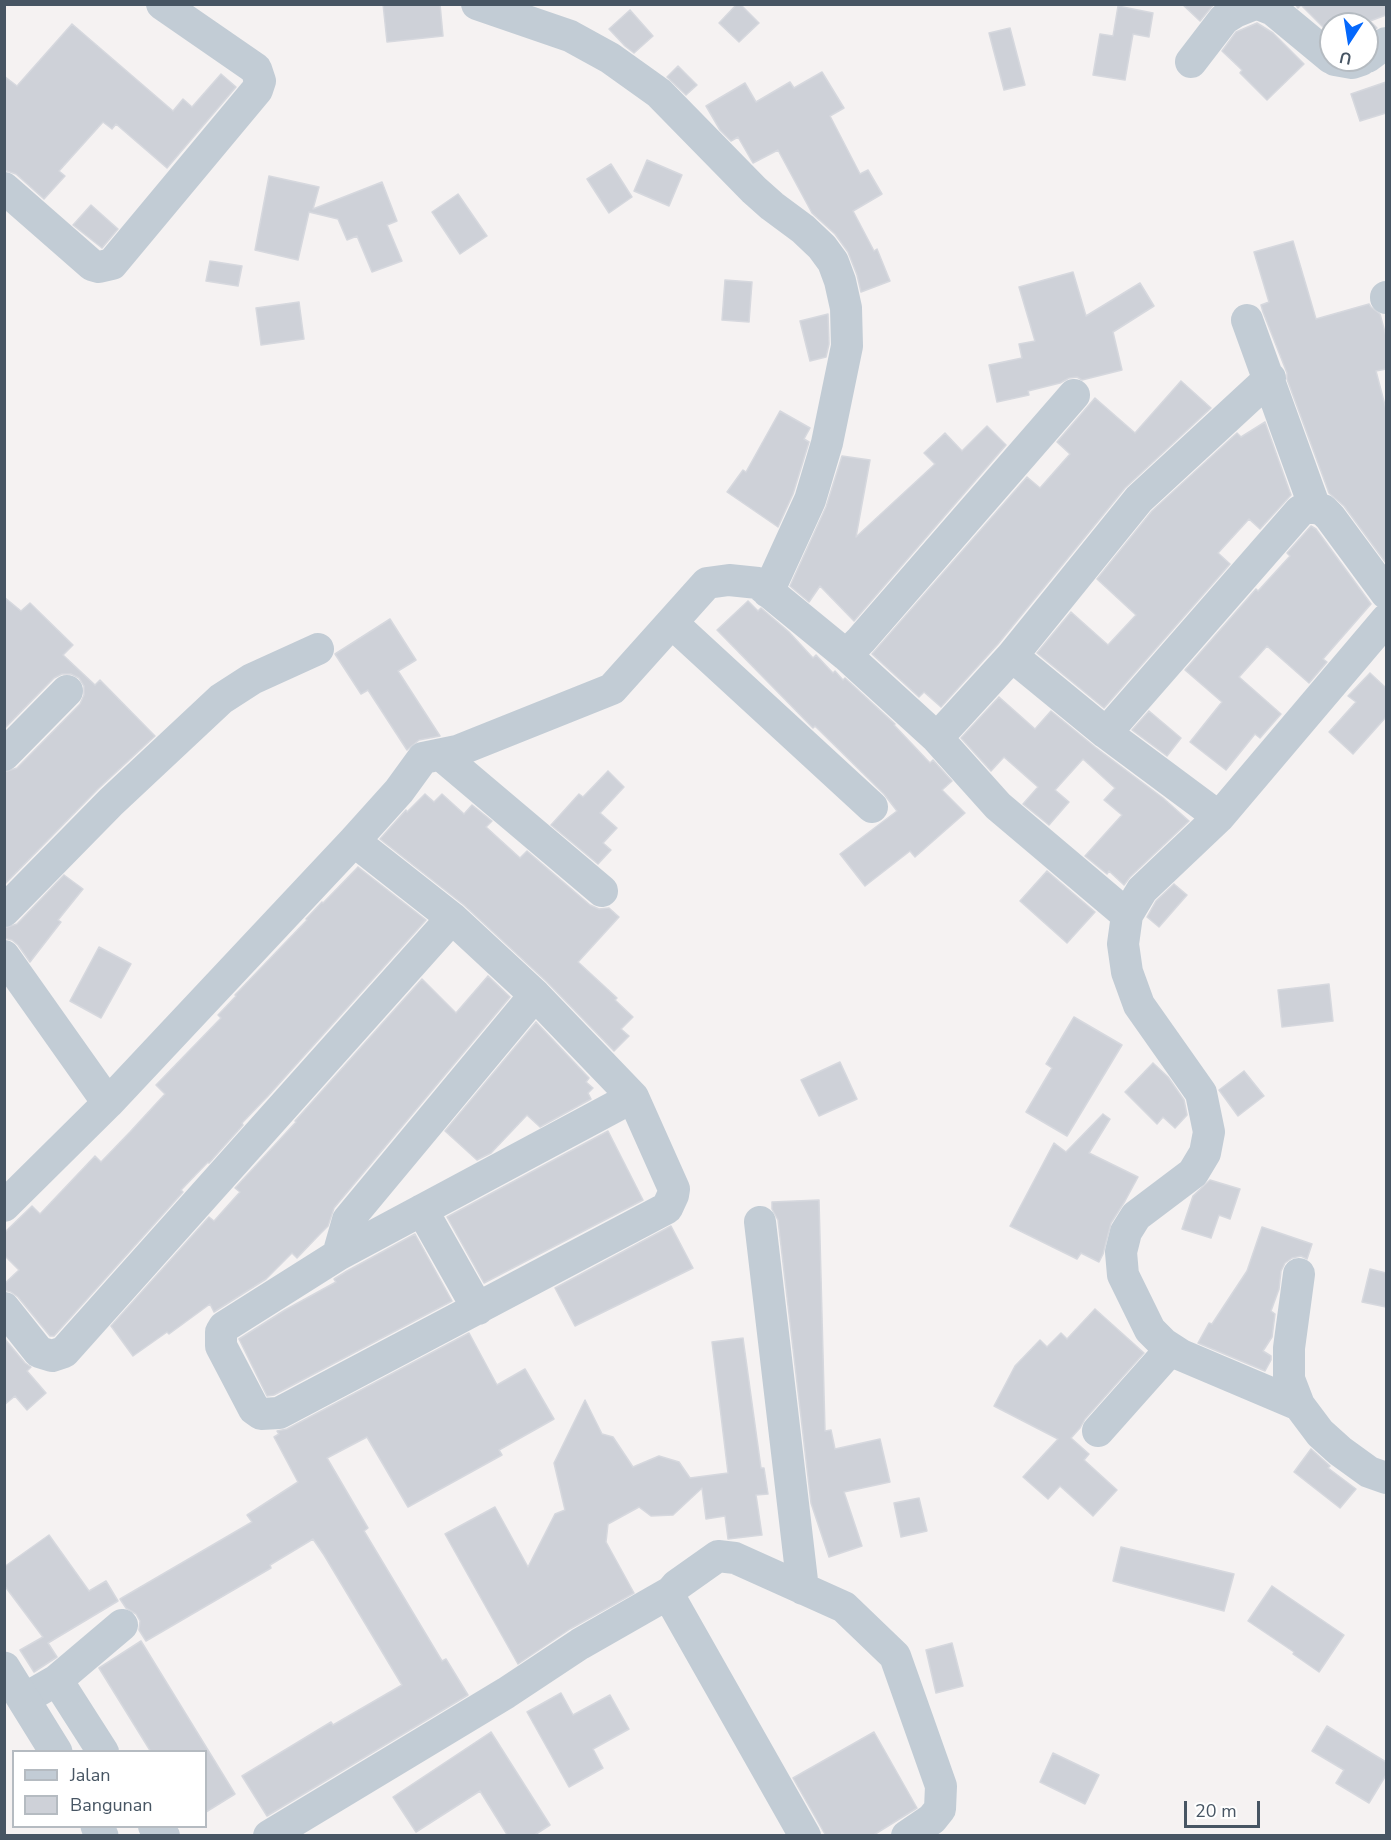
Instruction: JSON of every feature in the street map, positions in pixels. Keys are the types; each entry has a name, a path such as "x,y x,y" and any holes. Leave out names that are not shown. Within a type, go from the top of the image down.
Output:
{"street":[{"path":"4,188 92,265 99,267 112,264 257,90 260,81 256,69 162,4"},
{"path":"477,4 570,36 610,58 659,93 754,190 803,229 822,247 833,262 840,280 846,308 847,346 843,368 827,443 810,500 768,592"},
{"path":"1191,63 1224,19 1235,12 1257,4 1273,10 1319,48"},
{"path":"1247,320 1315,508"},
{"path":"937,738 1012,656 1139,499 1269,378"},
{"path":"846,655 869,632 1074,395"},
{"path":"1106,733 1300,511 1306,508 1323,510 1330,517 1386,593"},
{"path":"4,1206 108,1103 354,841 399,791 423,758 457,751 612,689 707,584 729,580 758,583 846,655 937,738 998,806 1127,915"},
{"path":"1299,1405 1164,1344 1150,1330 1123,1275 1121,1252 1126,1233 1136,1216 1193,1173 1205,1153 1209,1132 1201,1093 1138,1005 1127,972 1123,944 1127,915 1142,890 1219,817 1386,620"},
{"path":"672,623 872,807"},
{"path":"4,911 111,802 220,699 252,679 318,649"},
{"path":"1012,656 1106,733 1219,817"},
{"path":"4,755 67,691"},
{"path":"441,754 602,891"},
{"path":"354,841 452,918 536,995 633,1097 674,1189 667,1208 279,1413 261,1414 254,1408 221,1346 221,1332 224,1327 338,1255 633,1097"},
{"path":"4,1308 39,1352 52,1356 64,1352 452,918"},
{"path":"4,956 108,1103"},
{"path":"338,1255 348,1220 536,995"},
{"path":"422,1210 478,1309"},
{"path":"760,1222 803,1589"},
{"path":"1299,1274 1288,1348 1289,1379 1299,1405 1320,1433 1340,1451 1370,1472 1386,1478"},
{"path":"1098,1431 1171,1348"},
{"path":"269,1836 506,1693 580,1644 671,1592 677,1585 718,1556 735,1558 844,1607 895,1656 941,1786 940,1809 932,1819 908,1836"},
{"path":"671,1592 673,1603 805,1836"},
{"path":"24,1699 57,1680 122,1625"},
{"path":"4,1668 55,1750"},
{"path":"57,1680 102,1750"}],"building":[{"path":"383,4 440,4 443,36 387,42"},
{"path":"737,4 740,4 759,23 739,42 719,23"},
{"path":"1182,4 1214,4 1200,21"},
{"path":"1295,4 1386,4 1386,15 1379,18 1379,12 1319,12 1319,23 1301,5 1298,8"},
{"path":"1118,6 1153,13 1149,37 1133,34 1125,80 1093,75 1100,34 1113,36"},
{"path":"630,10 653,36 634,53 609,29"},
{"path":"1257,23 1273,33 1304,64 1267,100 1240,73 1242,70 1222,51 1236,32"},
{"path":"72,24 173,111 183,99 192,107 221,74 236,87 167,168 116,124 112,129 103,122 59,171 65,176 44,199 16,174 4,170 4,76 17,86"},
{"path":"1010,28 1025,85 1004,90 989,33"},
{"path":"678,66 697,85 686,95 667,77"},
{"path":"822,72 844,108 830,116 860,174 868,170 882,194 853,211 874,251 877,249 890,281 861,292 848,252 835,234 812,213 778,150 753,163 738,137 731,141 720,130 706,106 745,83 756,102 790,82 794,88"},
{"path":"1386,82 1386,113 1360,121 1351,94"},
{"path":"647,160 682,175 669,206 634,191"},
{"path":"611,164 632,197 609,213 587,179"},
{"path":"269,176 319,187 313,209 382,182 397,221 387,225 402,261 372,272 357,236 347,240 338,219 309,212 298,260 255,250"},
{"path":"458,194 487,236 460,254 432,212"},
{"path":"91,205 118,229 102,248 73,225"},
{"path":"1293,241 1316,319 1369,304 1380,314 1386,336 1386,369 1376,371 1386,409 1386,563 1344,506 1329,493 1263,312 1261,305 1269,302 1254,252"},
{"path":"210,261 242,266 238,286 206,281"},
{"path":"1073,272 1086,316 1140,283 1154,306 1113,332 1122,370 1082,380 1077,377 1069,378 1060,383 1028,391 1029,395 997,402 989,365 1022,358 1019,344 1035,341 1019,287"},
{"path":"725,280 752,282 749,322 722,320"},
{"path":"299,302 304,339 261,345 256,308"},
{"path":"828,314 829,344 826,357 810,361 800,321"},
{"path":"1181,381 1211,408 1125,488 998,644 941,707 924,692 919,697 872,654 1027,477 1040,488 1070,454 1057,442 1095,398 1135,433"},
{"path":"780,411 810,428 804,439 809,442 793,494 778,527 727,492 743,470 746,472"},
{"path":"1265,422 1291,495 1260,529 1249,519 1218,553 1230,564 1104,708 1037,653 1071,612 1108,645 1136,615 1097,579 1152,511 1237,433 1241,437"},
{"path":"987,426 1006,445 854,621 820,586 809,602 790,586 826,507 842,456 870,460 856,537 935,464 924,453 945,433 962,451"},
{"path":"1311,526 1316,529 1371,604 1323,659 1327,662 1309,683 1267,646 1239,677 1281,714 1260,738 1255,734 1226,770 1190,742 1222,702 1185,670 1256,589 1258,591 1290,556 1287,553"},
{"path":"4,597 21,611 30,603 73,645 63,655 95,685 100,680 155,736 98,789 4,885 4,772 17,768 80,704 84,695 84,686 79,678 71,674 62,674 54,678 4,729"},
{"path":"748,601 758,611 761,608 789,632 813,658 816,655 833,673 835,671 843,680 845,678 895,724 930,763 933,760 952,781 942,790 965,813 915,857 910,851 865,886 840,854 897,811 884,794 815,726 813,728 717,630"},
{"path":"390,619 416,660 398,671 440,736 419,740 407,750 368,690 361,694 335,654"},
{"path":"1370,673 1386,688 1386,717 1353,754 1329,732 1356,702 1348,696"},
{"path":"999,697 1035,729 1051,711 1189,821 1124,885 1109,871 1107,874 1085,856 1122,815 1104,800 1115,788 1083,759 1055,790 1069,802 1049,825 1023,804 1038,787 1004,757 991,771 961,738"},
{"path":"1149,711 1181,738 1167,756 1132,730"},
{"path":"608,771 624,787 600,813 617,828 603,843 611,850 598,864 551,825 579,794 583,797"},
{"path":"425,794 434,802 442,794 464,814 472,805 492,821 486,827 520,858 527,851 590,905 599,909 609,908 619,917 578,962 617,998 615,1000 633,1017 621,1029 629,1036 614,1051 547,982 464,905 380,839 406,810 407,812"},
{"path":"358,867 426,920 242,1123 243,1125 209,1163 181,1190 183,1192 54,1336 50,1336 18,1297 4,1290 4,1284 19,1270 4,1255 4,1233 32,1206 40,1214 95,1156 101,1162 165,1094 156,1085 221,1018 218,1015 235,995"},
{"path":"1047,871 1095,912 1067,943 1020,901"},
{"path":"64,875 83,889 58,920 61,922 30,962 18,945 4,938 4,928 17,924"},
{"path":"1174,884 1187,895 1159,927 1147,917 1156,901"},
{"path":"99,947 131,964 101,1018 70,1001"},
{"path":"488,976 510,997 334,1208 328,1226 297,1258 292,1253 266,1279 214,1312 210,1304 169,1334 167,1332 133,1356 111,1326 209,1217 214,1221 240,1192 235,1188 422,979 456,1013"},
{"path":"1329,984 1333,1021 1282,1027 1278,990"},
{"path":"1074,1017 1122,1045 1067,1136 1026,1112 1052,1068 1046,1064"},
{"path":"536,1022 589,1078 586,1082 593,1088 588,1093 591,1099 540,1127 527,1115 491,1153 477,1160 445,1131"},
{"path":"840,1062 857,1099 819,1116 801,1080"},
{"path":"1153,1063 1168,1077 1184,1100 1187,1115 1175,1128 1163,1117 1157,1124 1125,1092"},
{"path":"1244,1071 1264,1096 1238,1116 1219,1090"},
{"path":"1103,1114 1110,1119 1089,1153 1138,1177 1111,1223 1099,1262 1081,1253 1077,1259 1010,1226 1054,1143 1066,1152"},
{"path":"608,1131 643,1200 484,1283 447,1217"},
{"path":"1210,1180 1240,1189 1230,1219 1219,1215 1211,1238 1182,1229 1193,1196"},
{"path":"819,1200 825,1431 831,1430 835,1449 880,1439 890,1482 844,1492 862,1546 829,1557 811,1503 778,1220 772,1209 772,1202"},
{"path":"671,1226 693,1268 575,1326 555,1288"},
{"path":"1262,1227 1312,1244 1307,1259 1301,1256 1292,1258 1285,1263 1281,1271 1279,1289 1271,1311 1275,1314 1272,1337 1263,1351 1271,1356 1265,1371 1198,1343 1209,1323 1212,1324 1247,1271"},
{"path":"415,1234 452,1301 274,1395 267,1396 239,1339 336,1282 334,1279 347,1271"},
{"path":"1370,1269 1386,1273 1386,1307 1362,1302"},
{"path":"1095,1309 1144,1353 1071,1438 1089,1454 1084,1460 1117,1490 1093,1516 1060,1486 1048,1499 1023,1477 1058,1439 994,1406 1015,1366 1040,1340 1047,1347 1061,1333 1067,1339"},
{"path":"469,1333 497,1385 525,1369 554,1419 499,1450 502,1455 408,1507 367,1437 327,1458 368,1528 364,1531 442,1661 446,1659 468,1695 267,1816 242,1776 331,1722 333,1725 402,1685 324,1555 313,1539 270,1565 271,1568 146,1641 139,1630 140,1621 136,1614 126,1608 120,1599 252,1522 247,1515 298,1482 274,1437 279,1434 277,1431 287,1429"},
{"path":"4,1338 31,1367 27,1371 46,1393 27,1410 15,1396 4,1405"},
{"path":"743,1338 761,1468 764,1468 768,1494 756,1495 762,1535 728,1539 725,1516 706,1519 702,1488 673,1515 651,1516 639,1507 608,1524 606,1542 634,1593 570,1629 518,1664 445,1534 495,1507 528,1567 555,1514 565,1510 554,1463 585,1400 602,1434 613,1437 633,1467 659,1456 679,1462 690,1478 728,1473 712,1342"},
{"path":"1311,1449 1330,1466 1328,1468 1356,1489 1340,1508 1294,1472"},
{"path":"919,1498 927,1531 901,1537 894,1503"},
{"path":"49,1535 89,1591 106,1581 118,1601 48,1643 57,1657 34,1672 20,1650 43,1637 4,1585 4,1567"},
{"path":"1121,1547 1234,1574 1224,1611 1113,1581"},
{"path":"1272,1586 1344,1635 1319,1672 1248,1621"},
{"path":"141,1641 235,1794 207,1811 207,1750 150,1750 99,1668"},
{"path":"952,1643 963,1686 936,1693 926,1650"},
{"path":"561,1693 573,1715 610,1695 629,1729 593,1749 603,1768 569,1787 527,1712"},
{"path":"1327,1726 1386,1762 1386,1775 1369,1803 1336,1783 1344,1770 1312,1751"},
{"path":"491,1732 550,1825 533,1836 508,1836 480,1791 416,1832 393,1797"},
{"path":"874,1732 917,1808 872,1836 826,1836 793,1778"},
{"path":"1053,1753 1099,1775 1085,1804 1040,1782"}]}
